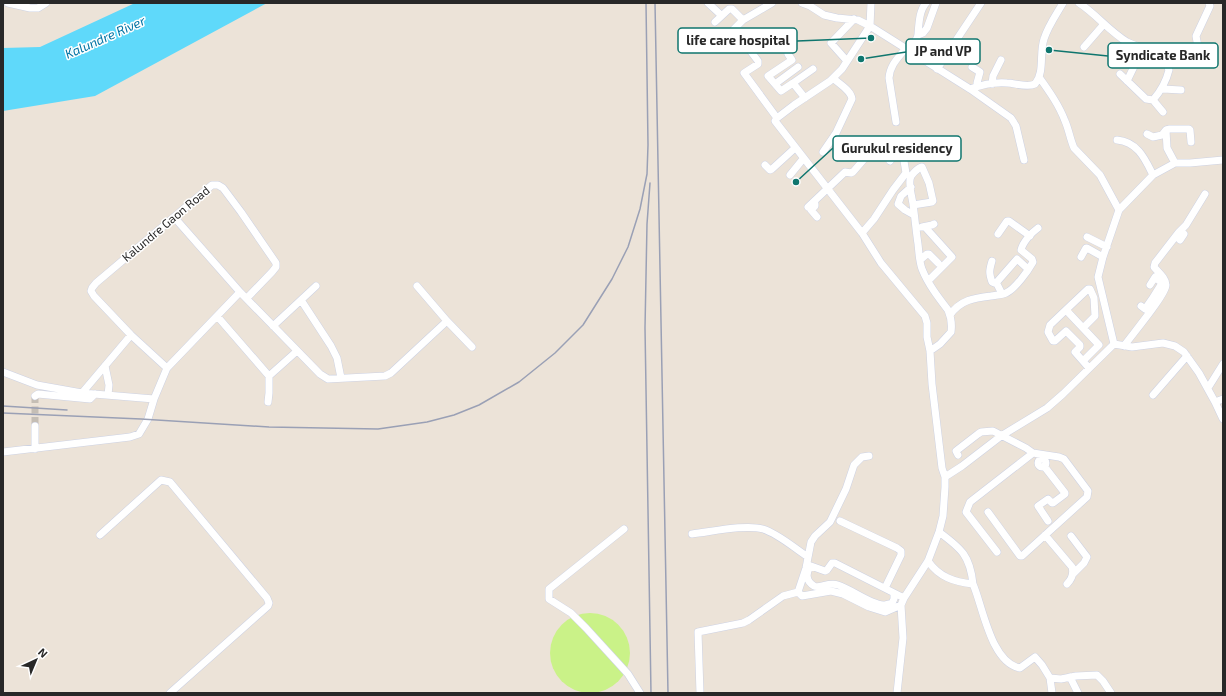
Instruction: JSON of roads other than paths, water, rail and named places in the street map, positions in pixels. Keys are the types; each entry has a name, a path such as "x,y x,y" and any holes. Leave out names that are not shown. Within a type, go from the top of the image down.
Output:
{"street":[{"path":"8,3 30,8 38,8 46,3"},
{"path":"708,3 721,16"},
{"path":"772,3 743,20 734,29 758,61 758,64 742,71 777,118 775,121 795,148 862,233 881,263 925,316 944,477 944,497 940,532 928,561 902,602 885,612 869,608 842,594 831,591 802,596 798,592"},
{"path":"802,3 824,15 837,18 854,19 870,26 970,89 1011,118 1016,126 1024,160"},
{"path":"777,118 842,69 870,26 871,3"},
{"path":"918,35 923,7 926,3"},
{"path":"896,122 889,78 890,71 892,66 918,35 923,33 927,28 936,3"},
{"path":"937,69 980,3"},
{"path":"970,89 977,86 998,83 1032,85 1038,81 1043,40 1063,3"},
{"path":"1079,3 1088,9 1117,35 1129,43 1163,58 1169,70 1153,100"},
{"path":"1200,58 1196,36 1210,6 1209,3"},
{"path":"715,22 729,9 732,9 743,20"},
{"path":"847,61 831,43 854,19"},
{"path":"1084,47 1104,24"},
{"path":"1127,81 1143,48"},
{"path":"805,74 790,57 769,75 781,91 813,69"},
{"path":"1166,62 1172,57 1183,63"},
{"path":"992,84 993,76 1002,60"},
{"path":"775,84 798,67"},
{"path":"972,67 980,72 977,86"},
{"path":"1120,74 1146,99 1153,100 1163,112"},
{"path":"1039,77 1066,122 1071,143 1100,175 1118,210"},
{"path":"823,152 836,133 852,99 849,92 832,78"},
{"path":"794,82 805,98"},
{"path":"1162,84 1181,90"},
{"path":"1147,134 1153,137 1162,135 1169,129 1190,130 1191,142"},
{"path":"1166,130 1167,148 1174,163"},
{"path":"1118,140 1136,147 1141,152 1153,174"},
{"path":"765,165 770,170 772,169 795,148"},
{"path":"902,149 906,173"},
{"path":"890,160 897,151 902,149 914,150"},
{"path":"817,217 811,210 811,206 845,172 853,172 872,150"},
{"path":"790,175 804,159"},
{"path":"1114,344 1111,323 1098,277 1101,256 1118,210 1153,174 1174,163 1223,160"},
{"path":"862,233 874,219 906,173 916,167"},
{"path":"913,205 933,201 929,184 922,167 919,168 910,180 914,215 921,268 930,285 948,310 950,315 951,332 940,344 930,351"},
{"name":"Kalundre Gaon Road","path":"167,368 131,335 91,291 96,283 212,185 218,185 223,188 276,263 276,267 272,272 247,298"},
{"path":"911,187 901,196 898,204 914,215"},
{"path":"1141,306 1145,308 1156,293 1166,287 1166,282 1154,267 1155,263 1182,234 1205,194"},
{"path":"174,217 240,292 320,374 328,379 385,376 391,373 447,321"},
{"path":"998,234 1009,221 1030,236"},
{"path":"916,229 934,224"},
{"path":"925,227 952,257 928,281"},
{"path":"950,315 960,304 980,298 1005,294 1012,290 1033,261 1021,250 1030,236 1038,228"},
{"path":"1087,237 1104,246"},
{"path":"1081,257 1086,248 1101,256"},
{"path":"920,260 929,254 938,263"},
{"path":"996,283 1017,259 1028,269"},
{"path":"992,261 989,274 992,282 996,283 1002,294"},
{"path":"273,326 316,286"},
{"path":"417,286 447,321 472,346"},
{"path":"1083,328 1095,316 1094,298 1088,289 1050,325 1048,332 1053,341 1055,341 1066,331 1080,345 1075,352 1089,368"},
{"path":"3,452 130,437 139,434 148,419 154,399 167,368 240,292"},
{"path":"1124,346 1156,293"},
{"path":"301,300 331,346 337,358 341,378"},
{"path":"1066,310 1105,353"},
{"path":"217,316 269,376 268,402"},
{"path":"82,393 131,335"},
{"path":"1114,344 1132,347 1163,343 1175,346 1184,352 1200,373 1223,419"},
{"path":"944,477 962,466 1001,436 1047,408 1114,344"},
{"path":"1083,361 1099,345"},
{"path":"269,376 297,351"},
{"path":"1153,395 1187,356"},
{"path":"1208,388 1223,364"},
{"path":"105,366 109,385 108,396"},
{"path":"3,372 37,385 82,393 154,399"},
{"path":"35,396 38,394 90,399 95,394"},
{"path":"1215,402 1223,399"},
{"path":"35,426 35,449"},
{"path":"958,455 956,451 981,432 993,431 1026,448 1045,460 1044,466 1065,493 1054,503 1046,499 1038,506 1048,521"},
{"path":"988,512 1020,556 1022,556 1087,497 1088,491 1064,459 1059,457 1036,455 970,502 966,510 997,552"},
{"path":"798,592 806,568 811,542 815,536 830,522 846,489 854,465 862,457 869,456"},
{"path":"100,535 161,480 170,482 267,598 269,603 268,606 170,693"},
{"path":"840,521 898,548 901,551 901,555 885,588"},
{"path":"692,534 738,528 762,529 778,537 808,558"},
{"path":"624,529 549,589 549,599 571,613 586,628 628,674 640,693"},
{"path":"940,532 955,545 968,560 972,573 973,584 988,631 1003,658 1015,667 1020,668 1035,657 1050,678 1052,693"},
{"path":"1045,534 1072,567 1073,574"},
{"path":"1067,584 1087,557 1071,536"},
{"path":"928,561 942,576 973,584"},
{"path":"894,594 892,603 874,603 844,587 832,583 815,587 809,581 807,576 808,571 811,566 827,570 832,563 885,588 894,594 902,602 903,638 898,693"},
{"path":"700,693 698,632 743,623 783,596 798,592"},
{"path":"1050,678 1061,679 1076,676 1098,675 1111,693"},
{"path":"1070,678 1078,693"}],"water":[{"name":"Kalundre River","path":"135,3 267,3 95,96 3,111 3,48 40,47"}],"tunnel":[{"path":"35,396 35,426"}],"railway":[{"path":"3,413 141,419 269,427 378,429 427,422 454,415 479,405 519,382 555,353 583,325 612,279 628,247 640,209 647,174 646,3"},
{"path":"655,3 668,693"},
{"path":"650,183 647,224 645,328 651,693"},
{"path":"3,406 67,410"}],"place":[{"name":"life care hospital","path":"871,38"},
{"name":"Syndicate Bank","path":"1049,50"},
{"name":"JP and VP","path":"861,59"},
{"name":"Gurukul residency","path":"796,182"}]}
